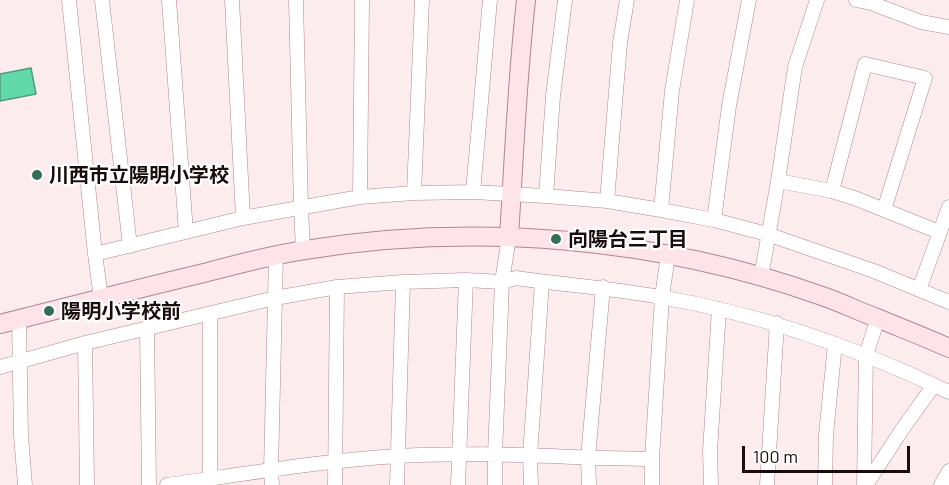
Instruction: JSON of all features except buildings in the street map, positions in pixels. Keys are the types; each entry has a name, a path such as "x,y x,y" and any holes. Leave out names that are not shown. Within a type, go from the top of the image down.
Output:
{"street":[{"path":"69,0 101,298"},
{"path":"102,0 130,246"},
{"path":"169,0 186,232"},
{"path":"232,0 243,218"},
{"path":"296,0 303,250"},
{"path":"360,197 362,0"},
{"path":"414,193 422,0"},
{"path":"473,192 490,0"},
{"path":"495,485 502,282 509,237 526,0"},
{"path":"546,196 553,96 565,0"},
{"path":"607,201 620,43 627,0"},
{"path":"660,210 672,91 687,0"},
{"path":"714,220 729,106 748,0"},
{"path":"760,277 778,181 795,67 817,0"},
{"path":"856,0 872,3 921,22 949,27"},
{"path":"832,191 864,64 925,78 885,210"},
{"path":"778,181 857,198 939,232"},
{"path":"95,254 243,218 360,197 473,192 546,196 607,201 660,210 714,220 768,234 874,271 949,302"},
{"path":"919,290 949,207"},
{"path":"0,324 303,250 399,239 459,236 509,237 556,239 612,246 718,265 822,296 949,348"},
{"path":"272,485 276,255"},
{"path":"652,485 662,297 668,255"},
{"path":"0,367 85,343 275,297 337,287 466,280 502,282 516,278 603,287 662,297 777,323 866,355 949,392"},
{"path":"458,485 466,280"},
{"path":"397,485 403,282"},
{"path":"531,485 530,456 542,282"},
{"path":"335,485 337,287"},
{"path":"589,485 588,458 603,287"},
{"path":"711,485 710,451 719,309"},
{"path":"210,314 210,482"},
{"path":"865,485 866,355 878,318"},
{"path":"19,319 21,436 25,485"},
{"path":"767,485 777,323"},
{"path":"147,328 148,485"},
{"path":"85,343 87,485"},
{"path":"825,485 826,435 835,344"},
{"path":"865,485 934,385"},
{"path":"168,485 210,482 271,470 397,456 495,454 652,459"},
{"path":"941,485 949,471"}],"shaded area":[{"path":"31,68 36,94 0,101 0,74"}],"place":[{"name":"川西市立陽明小学校","path":"37,175"},
{"name":"向陽台三丁目","path":"556,239"},
{"name":"陽明小学校前","path":"49,311"}]}
